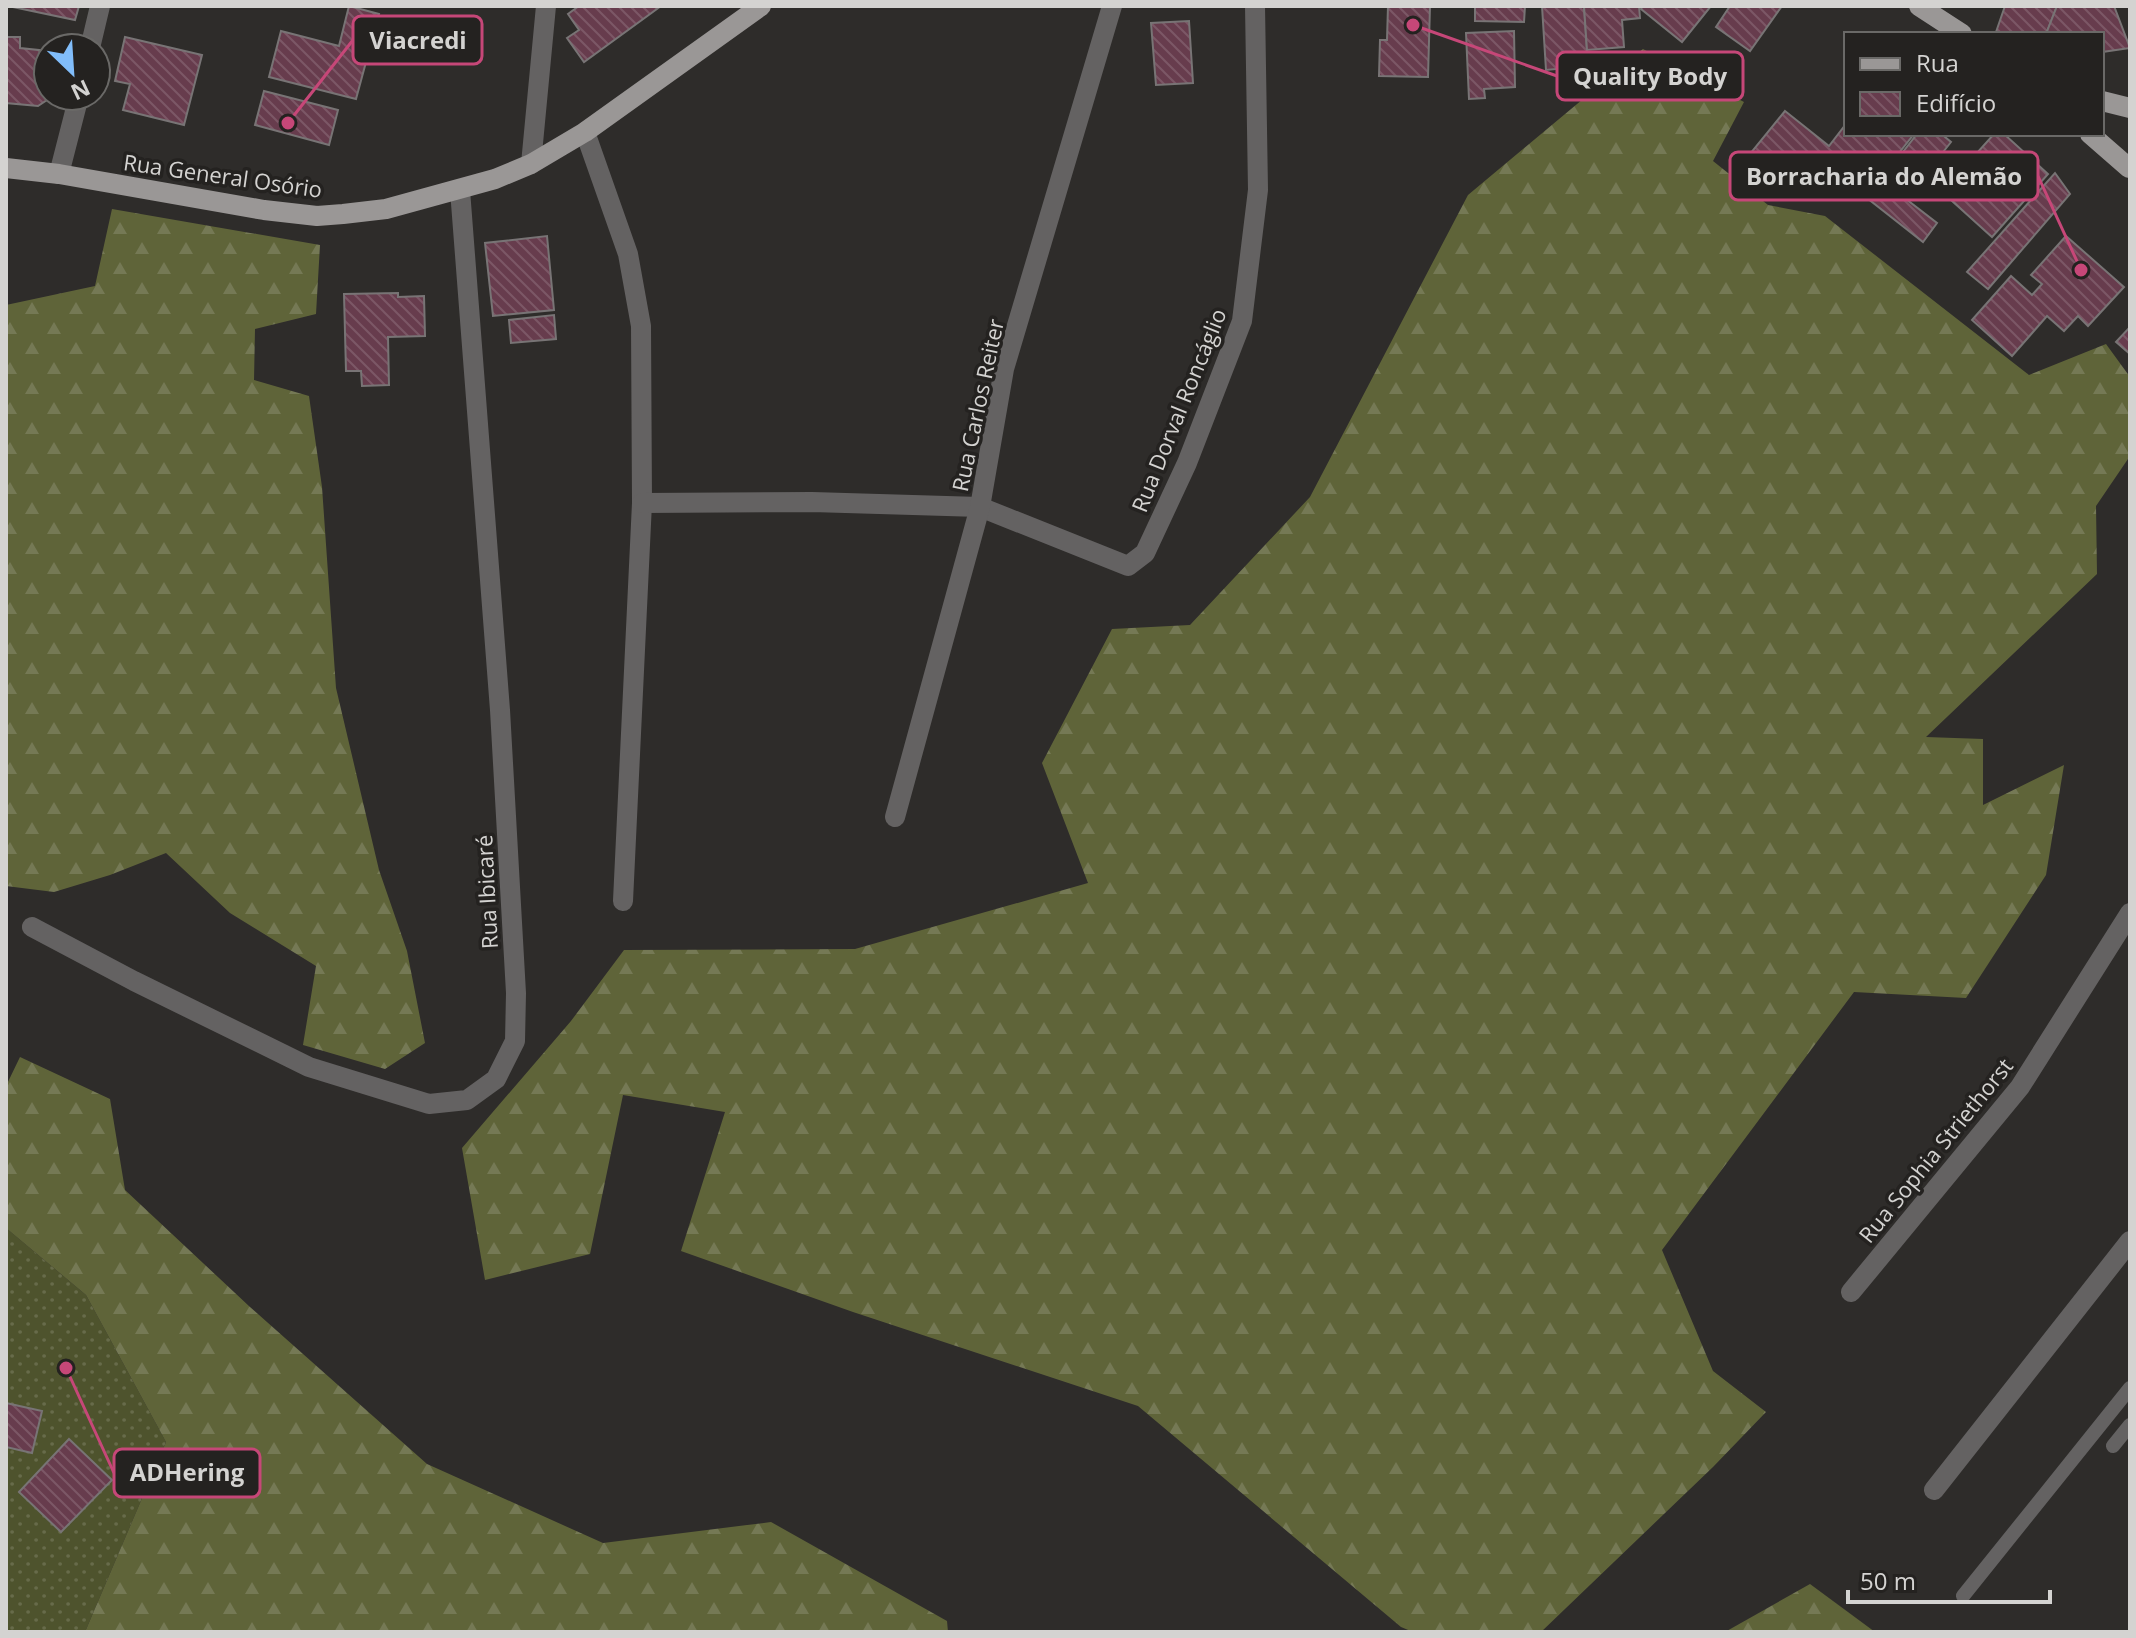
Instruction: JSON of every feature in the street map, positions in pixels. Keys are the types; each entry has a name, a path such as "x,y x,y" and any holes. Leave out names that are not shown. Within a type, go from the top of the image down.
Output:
{"main road":[{"name":"Rua General Osório","path":"6,168 317,216 386,209 460,190 531,164 585,132 761,6"},
{"path":"1919,6 1959,32"},
{"path":"2104,102 2130,108"},
{"path":"2092,136 2130,169"},
{"path":"2130,149 2130,169"}],"street":[{"path":"94,32 100,6"},
{"path":"531,164 546,6"},
{"name":"Rua Carlos Reiter","path":"895,817 980,507 1004,369 1112,6"},
{"name":"Rua Dorval Roncáglio","path":"980,507 1128,566 1145,553 1187,463 1242,321 1258,190 1255,6"},
{"path":"59,174 75,112"},
{"path":"585,132 628,254 641,326 642,503 623,901"},
{"name":"Rua Ibicaré","path":"32,927 309,1067 429,1104 467,1100 496,1079 515,1041 516,993 500,710 460,190"},
{"path":"642,503 812,502 980,507"},
{"name":"Rua Sophia Striethorst","path":"1851,1292 2020,1087 2130,913"},
{"path":"1934,1490 2130,1241"}],"lane":[{"path":"1963,1596 2130,1388"},
{"path":"2113,1446 2130,1425"}],"green space":[{"path":"1643,49 1744,102 1713,161 1768,205 1825,216 2029,375 2106,344 2130,377 2130,456 2096,506 2097,574 1926,737 1983,739 1983,805 2064,765 2046,875 1966,998 1854,992 1662,1250 1713,1371 1766,1412 1541,1632 1413,1632 1401,1627 1138,1406 853,1312 681,1251 725,1112 623,1095 590,1254 485,1280 462,1148 571,1021 624,950 855,949 1088,883 1042,763 1112,629 1190,625 1310,497 1468,195"},
{"path":"112,209 320,245 316,314 255,329 254,380 309,396 322,487 336,688 379,870 407,951 425,1043 385,1069 303,1045 316,966 230,913 166,853 54,892 6,886 6,305 95,286"},
{"path":"20,1057 110,1099 125,1190 250,1307 427,1464 603,1543 771,1522 947,1621 948,1632 85,1632 166,1442 86,1295 6,1228 6,1086"},
{"path":"6,1228 86,1295 166,1442 85,1632 6,1632"},
{"path":"1810,1584 1875,1632 1725,1632"}],"building":[{"path":"8,6 79,6 75,20"},
{"path":"349,6 379,14 356,99 269,77 281,31 339,46"},
{"path":"579,6 661,6 584,62 567,38 579,30 568,14"},
{"path":"1388,6 1430,6 1428,77 1379,76 1380,40 1387,40"},
{"path":"1475,6 1525,6 1524,22 1475,21"},
{"path":"1542,6 1584,6 1588,66 1546,70"},
{"path":"1584,6 1639,6 1640,18 1622,20 1624,47 1587,50"},
{"path":"1643,6 1711,6 1682,42 1641,9"},
{"path":"1730,6 1782,6 1750,51 1716,27"},
{"path":"2005,6 2057,6 2047,32 1996,32"},
{"path":"2057,6 2114,6 2130,48 2104,52 2104,32 2047,32"},
{"path":"1189,21 1193,83 1156,85 1151,23"},
{"path":"1514,31 1515,87 1484,89 1485,98 1469,99 1466,33"},
{"path":"6,37 20,37 20,48 32,49 32,105 6,103"},
{"path":"125,37 202,55 184,125 123,110 130,84 115,81"},
{"path":"264,91 338,110 329,145 255,125"},
{"path":"1785,111 1829,146 1844,127 1844,136 1912,136 1863,198 1817,162 1789,196 1745,160"},
{"path":"1915,136 1946,136 1951,142 1906,199 1937,223 1923,242 1867,198"},
{"path":"1992,136 2006,136 2048,174 1992,237 1942,192"},
{"path":"2055,173 2070,194 1988,289 1967,272"},
{"path":"547,236 554,310 493,316 485,243"},
{"path":"2066,236 2124,287 2088,326 2078,316 2064,331 2047,316 2012,356 1972,320 2011,276 2032,295 2042,284 2031,275"},
{"path":"398,293 398,297 424,296 425,336 388,337 389,385 362,386 361,371 346,371 344,294"},
{"path":"554,315 556,339 511,343 509,320"},
{"path":"2130,327 2130,354 2116,342"},
{"path":"6,1403 42,1411 32,1453 6,1447"},
{"path":"69,1439 112,1480 61,1532 19,1492"}],"place":[{"name":"Quality Body","path":"1413,25"},
{"name":"Viacredi","path":"288,123"},
{"name":"Borracharia do Alemão","path":"2081,270"},
{"name":"ADHering","path":"66,1368"}]}
